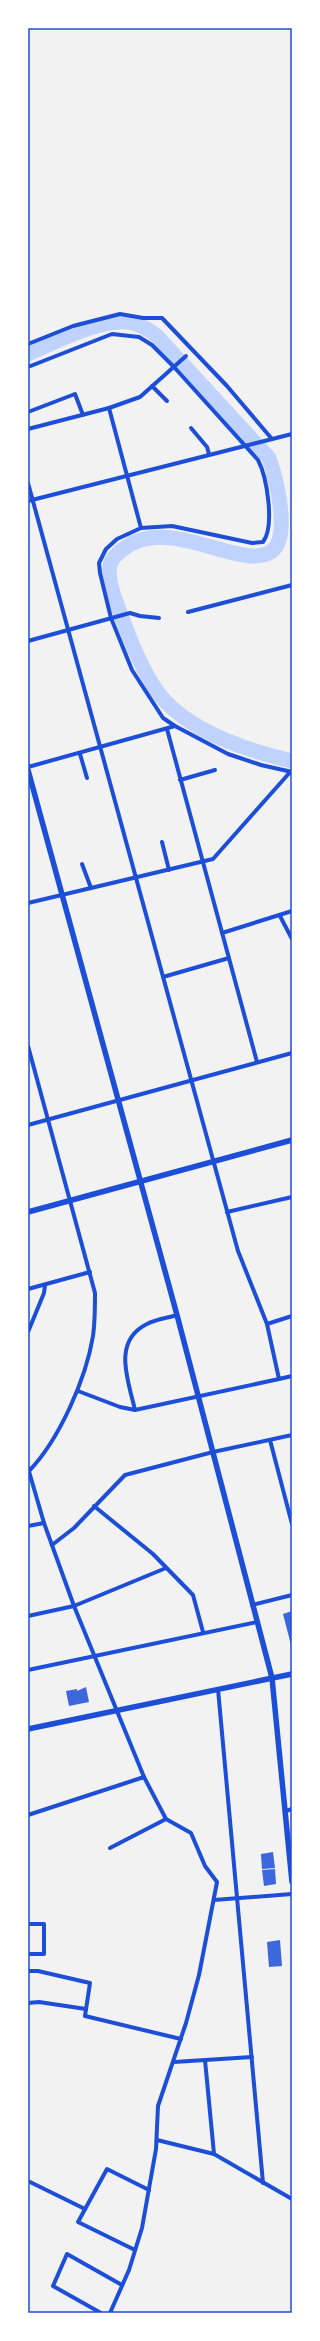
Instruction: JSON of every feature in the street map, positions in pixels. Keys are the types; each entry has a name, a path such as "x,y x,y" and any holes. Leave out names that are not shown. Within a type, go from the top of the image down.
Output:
{"street":[{"path":"28,344 73,326 120,314 142,318 162,318 227,386 272,439"},
{"path":"28,366 112,334 139,337 152,345 175,366 258,460 264,472 270,528 263,542 252,543 172,526 141,528 116,539 106,549 99,564 112,617 132,670 159,712 175,726 228,754 261,765 292,771"},
{"path":"28,429 109,408 140,397 185,356"},
{"path":"152,386 167,401"},
{"path":"28,412 75,394 83,415"},
{"path":"109,408 141,528"},
{"path":"191,428 207,447 209,454"},
{"path":"30,500 292,434"},
{"path":"28,483 30,500 101,747 227,1212 238,1251 267,1324 279,1379"},
{"path":"188,612 292,585"},
{"path":"28,641 127,613 159,618"},
{"path":"28,767 80,754 175,726"},
{"path":"166,729 257,1062"},
{"path":"80,754 87,778"},
{"path":"28,770 64,896 141,1181 272,1678 292,1882"},
{"path":"180,780 215,770"},
{"path":"28,903 203,863 218,855 292,771"},
{"path":"162,842 169,870"},
{"path":"82,864 91,888"},
{"path":"222,933 292,911"},
{"path":"280,916 292,939"},
{"path":"163,977 229,958"},
{"path":"28,1046 30,1058 95,1293 93,1335 78,1391 42,1458 29,1469 44,1523 74,1606 144,1777 166,1819 191,1833 205,1866 218,1882 199,1975 182,2039 158,2106 157,2140 142,2228 122,2285 110,2313"},
{"path":"28,1125 292,1053"},
{"path":"28,1212 292,1140"},
{"path":"227,1212 292,1197"},
{"path":"28,1289 90,1272"},
{"path":"28,1332 44,1293 45,1284"},
{"path":"135,1410 124,1365 128,1341 147,1324 177,1315"},
{"path":"267,1324 292,1316"},
{"path":"78,1391 120,1407 135,1410 292,1376"},
{"path":"52,1545 74,1528 125,1475 213,1452 292,1435"},
{"path":"270,1440 292,1524"},
{"path":"94,1506 153,1554 193,1595 203,1632"},
{"path":"28,1526 44,1523"},
{"path":"28,1616 74,1606 166,1568"},
{"path":"252,1605 292,1595"},
{"path":"28,1670 94,1657 203,1632 257,1622"},
{"path":"28,1729 292,1674"},
{"path":"218,1689 263,2183"},
{"path":"28,1814 144,1777"},
{"path":"286,1811 292,1808"},
{"path":"110,1848 166,1819"},
{"path":"214,1900 292,1894"},
{"path":"28,1924 44,1924 44,1954 28,1954"},
{"path":"28,1970 90,1983 85,2016 182,2039"},
{"path":"28,2002 39,2002 86,2009"},
{"path":"174,2062 252,2057"},
{"path":"205,2060 214,2154"},
{"path":"157,2140 214,2154 292,2199"},
{"path":"135,2250 78,2222 107,2169 149,2190"},
{"path":"28,2181 85,2209"},
{"path":"102,2313 53,2286 67,2254 122,2285"}],"building":[{"path":"292,1611 292,1645 291,1645 283,1614"},
{"path":"86,1687 89,1702 69,1706 66,1691 77,1689 77,1691"},
{"path":"273,1852 275,1868 262,1869 261,1854"},
{"path":"275,1869 276,1884 264,1886 262,1870"},
{"path":"280,1940 282,1966 269,1967 267,1942"}],"waterway":[{"path":"28,354 77,332 104,324 129,322 140,325 157,336 269,458 278,492 281,520 281,533 278,544 272,551 260,556 244,555 187,541 166,538 147,538 121,550 111,562 109,575 114,596 134,648 152,683 165,701 178,713 207,732 224,740 258,752 292,761"}]}
